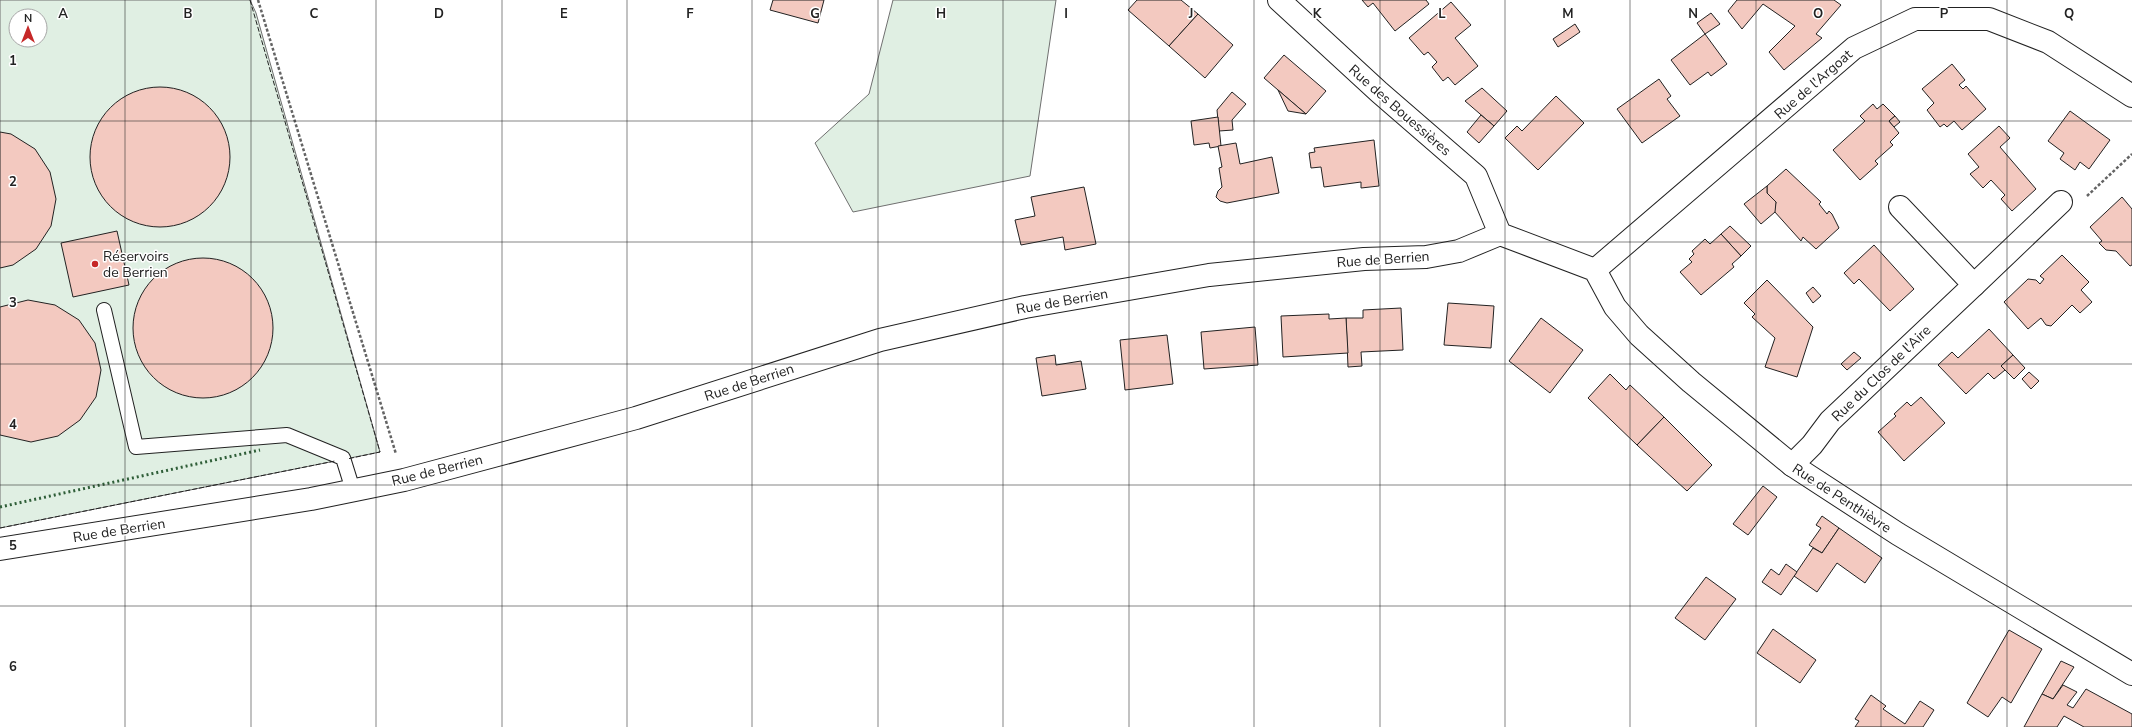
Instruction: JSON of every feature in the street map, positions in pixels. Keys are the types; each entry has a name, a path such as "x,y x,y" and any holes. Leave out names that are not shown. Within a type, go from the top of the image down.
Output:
{"street":[{"name":"Rue des Bouessières","path":"1280,0 1379,92 1476,176 1500,234"},
{"name":"Rue de l'Argoat","path":"1595,270 1854,48 1915,19 1989,19 2048,42 2132,96"},
{"name":"Rue du Clos de l'Aire","path":"1792,465 1812,445 1830,421 2061,202"},
{"path":"1900,207 1974,285"},
{"name":"Rue de Berrien","path":"0,549 311,499 404,480 636,418 880,340 1025,307 1209,275 1364,259 1426,257 1460,251 1500,234"},
{"path":"1500,234 1595,270"},
{"name":"Rue de Penthièvre","path":"1595,270 1615,307 1639,335 1692,382 1792,465 1898,534 2132,674"}],"lane":[{"path":"104,310 136,447 287,435 343,458 353,490"}],"path":[{"path":"258,0 404,480"},
{"path":"2061,202 2075,207 2132,154"}],"green space":[{"path":"0,0 250,0 256,13 380,452 0,528"},
{"path":"893,0 1056,0 1030,176 853,212 815,143 869,94"}],"building":[{"path":"773,0 824,0 818,23 770,10"},
{"path":"1137,0 1181,0 1198,14 1169,46 1128,10"},
{"path":"1362,0 1426,0 1429,4 1395,31 1373,3 1368,7"},
{"path":"1737,0 1834,0 1841,5 1816,34 1822,38 1784,70 1769,52 1795,26 1763,4 1742,29 1728,11"},
{"path":"1451,2 1471,25 1455,38 1478,66 1455,85 1448,77 1443,81 1432,67 1437,62 1428,52 1424,55 1409,38"},
{"path":"1711,13 1720,24 1705,34 1697,23"},
{"path":"1198,14 1233,45 1205,78 1169,46"},
{"path":"1575,24 1580,32 1558,47 1553,39"},
{"path":"1705,34 1727,64 1711,76 1708,72 1690,85 1671,60"},
{"path":"1284,55 1326,91 1306,114 1264,78"},
{"path":"1952,64 1965,80 1959,85 1963,89 1966,86 1986,109 1962,130 1954,121 1947,127 1944,124 1940,127 1927,110 1934,103 1922,89"},
{"path":"1659,79 1671,96 1667,99 1680,116 1642,143 1617,109"},
{"path":"167,87 187,92 210,107 225,130 229,143 229,171 225,184 210,207 187,222 174,226 153,227 133,222 110,207 95,184 91,171 90,150 95,130 110,107 133,92 146,88"},
{"path":"1482,88 1507,111 1494,126 1465,101"},
{"path":"1278,90 1306,114 1288,111"},
{"path":"1232,92 1246,104 1232,120 1233,130 1219,131 1217,110"},
{"path":"1556,96 1584,123 1538,170 1505,138 1517,126 1522,131"},
{"path":"1873,104 1877,109 1883,104 1895,116 1889,121 1899,133 1890,142 1893,145 1875,161 1878,164 1860,180 1833,150 1865,121 1860,116"},
{"path":"2070,111 2110,140 2089,169 2080,162 2075,170 2060,159 2064,153 2048,141"},
{"path":"1481,115 1494,126 1479,143 1467,132"},
{"path":"1895,116 1900,122 1894,127 1889,121"},
{"path":"1218,117 1221,146 1210,148 1209,143 1194,145 1191,121"},
{"path":"1999,126 2010,138 2000,147 2036,189 2012,211 2001,199 2005,195 1991,180 1983,188 1970,174 1979,167 1968,154"},
{"path":"0,132 11,134 35,149 50,172 56,199 51,226 36,249 13,265 0,268"},
{"path":"1374,140 1379,186 1361,188 1361,182 1324,187 1321,167 1311,168 1309,153 1315,152 1314,148"},
{"path":"1236,143 1240,164 1272,157 1279,193 1227,203 1220,201 1216,197 1218,191 1222,187 1219,168 1222,167 1218,146"},
{"path":"1786,169 1821,202 1819,204 1827,214 1829,211 1832,214 1839,228 1816,249 1803,237 1801,241 1774,211 1776,202 1767,193 1767,186"},
{"path":"1767,186 1767,193 1776,202 1775,212 1761,224 1744,204"},
{"path":"1084,187 1096,244 1065,250 1063,237 1021,245 1015,220 1035,216 1031,197"},
{"path":"2122,197 2132,209 2132,265 2130,266 2116,251 2106,250 2099,243 2102,241 2090,227"},
{"path":"1730,226 1751,246 1741,256 1721,234"},
{"name":"Réservoirs de Berrien","path":"117,231 129,285 73,297 61,243"},
{"path":"1721,234 1741,256 1732,264 1734,267 1701,295 1680,272 1692,262 1689,259 1694,254 1692,251 1705,239 1710,244"},
{"path":"1874,245 1914,289 1890,311 1859,279 1854,284 1844,273"},
{"path":"2062,255 2089,282 2081,290 2092,302 2080,313 2072,305 2051,326 2046,325 2041,318 2028,329 2004,302 2028,279 2036,280 2040,284 2044,279 2040,276"},
{"path":"210,258 230,263 253,278 268,301 272,314 272,342 268,355 253,378 230,393 217,397 196,398 176,393 153,378 138,355 134,342 133,321 138,301 153,278 176,263 189,259"},
{"path":"1767,280 1813,327 1797,377 1765,367 1775,338 1752,317 1755,314 1744,303"},
{"path":"1813,287 1821,296 1813,303 1806,293"},
{"path":"28,300 55,305 79,320 95,343 101,370 96,397 80,420 58,436 31,442 0,435 0,307"},
{"path":"1448,303 1494,306 1491,348 1444,345"},
{"path":"1401,308 1403,350 1361,352 1362,366 1348,367 1346,318 1363,318 1363,310"},
{"path":"1329,314 1329,319 1346,318 1348,353 1283,357 1281,316"},
{"path":"1541,318 1583,350 1550,393 1509,361"},
{"path":"1255,327 1258,365 1204,369 1201,332"},
{"path":"1989,329 2013,355 2001,366 2005,370 1994,379 1988,373 1966,394 1938,365 1952,352 1958,358"},
{"path":"1167,335 1173,384 1125,390 1120,340"},
{"path":"1854,352 1861,358 1847,370 1841,364"},
{"path":"1055,355 1056,365 1081,361 1086,389 1042,396 1036,358"},
{"path":"2013,355 2025,368 2014,379 2001,366"},
{"path":"2029,372 2039,381 2031,389 2022,379"},
{"path":"1610,374 1626,390 1630,385 1664,417 1637,445 1588,398"},
{"path":"1921,397 1945,423 1904,461 1878,432 1896,416 1894,414 1907,402 1911,406"},
{"path":"1664,417 1712,465 1687,491 1637,445"},
{"path":"1763,486 1777,497 1748,535 1733,524"},
{"path":"1822,516 1839,528 1822,553 1809,545 1821,528 1816,525"},
{"path":"1839,528 1882,558 1865,583 1837,563 1817,592 1794,576 1813,548 1822,553"},
{"path":"1786,564 1797,572 1781,595 1762,582 1771,569 1779,575"},
{"path":"1706,577 1736,599 1705,640 1675,618"},
{"path":"1773,629 1816,660 1800,683 1757,653"},
{"path":"2009,630 2042,649 2011,703 2002,697 1988,717 1967,703"},
{"path":"2061,661 2074,667 2053,699 2042,694"},
{"path":"2063,685 2077,692 2067,705 2073,708 2086,689 2132,714 2132,727 2084,727 2064,716 2057,727 2024,727 2042,694 2053,699"},
{"path":"1871,695 1886,706 1883,709 1905,724 1920,701 1934,710 1923,727 1855,727 1859,721 1855,719"}],"hedge":[{"path":"0,507 260,450"}],"fence":[{"path":"250,0 380,452 347,459"},
{"path":"0,528 335,461"}],"place":[{"name":"Réservoirs de Berrien","path":"95,264"}]}
